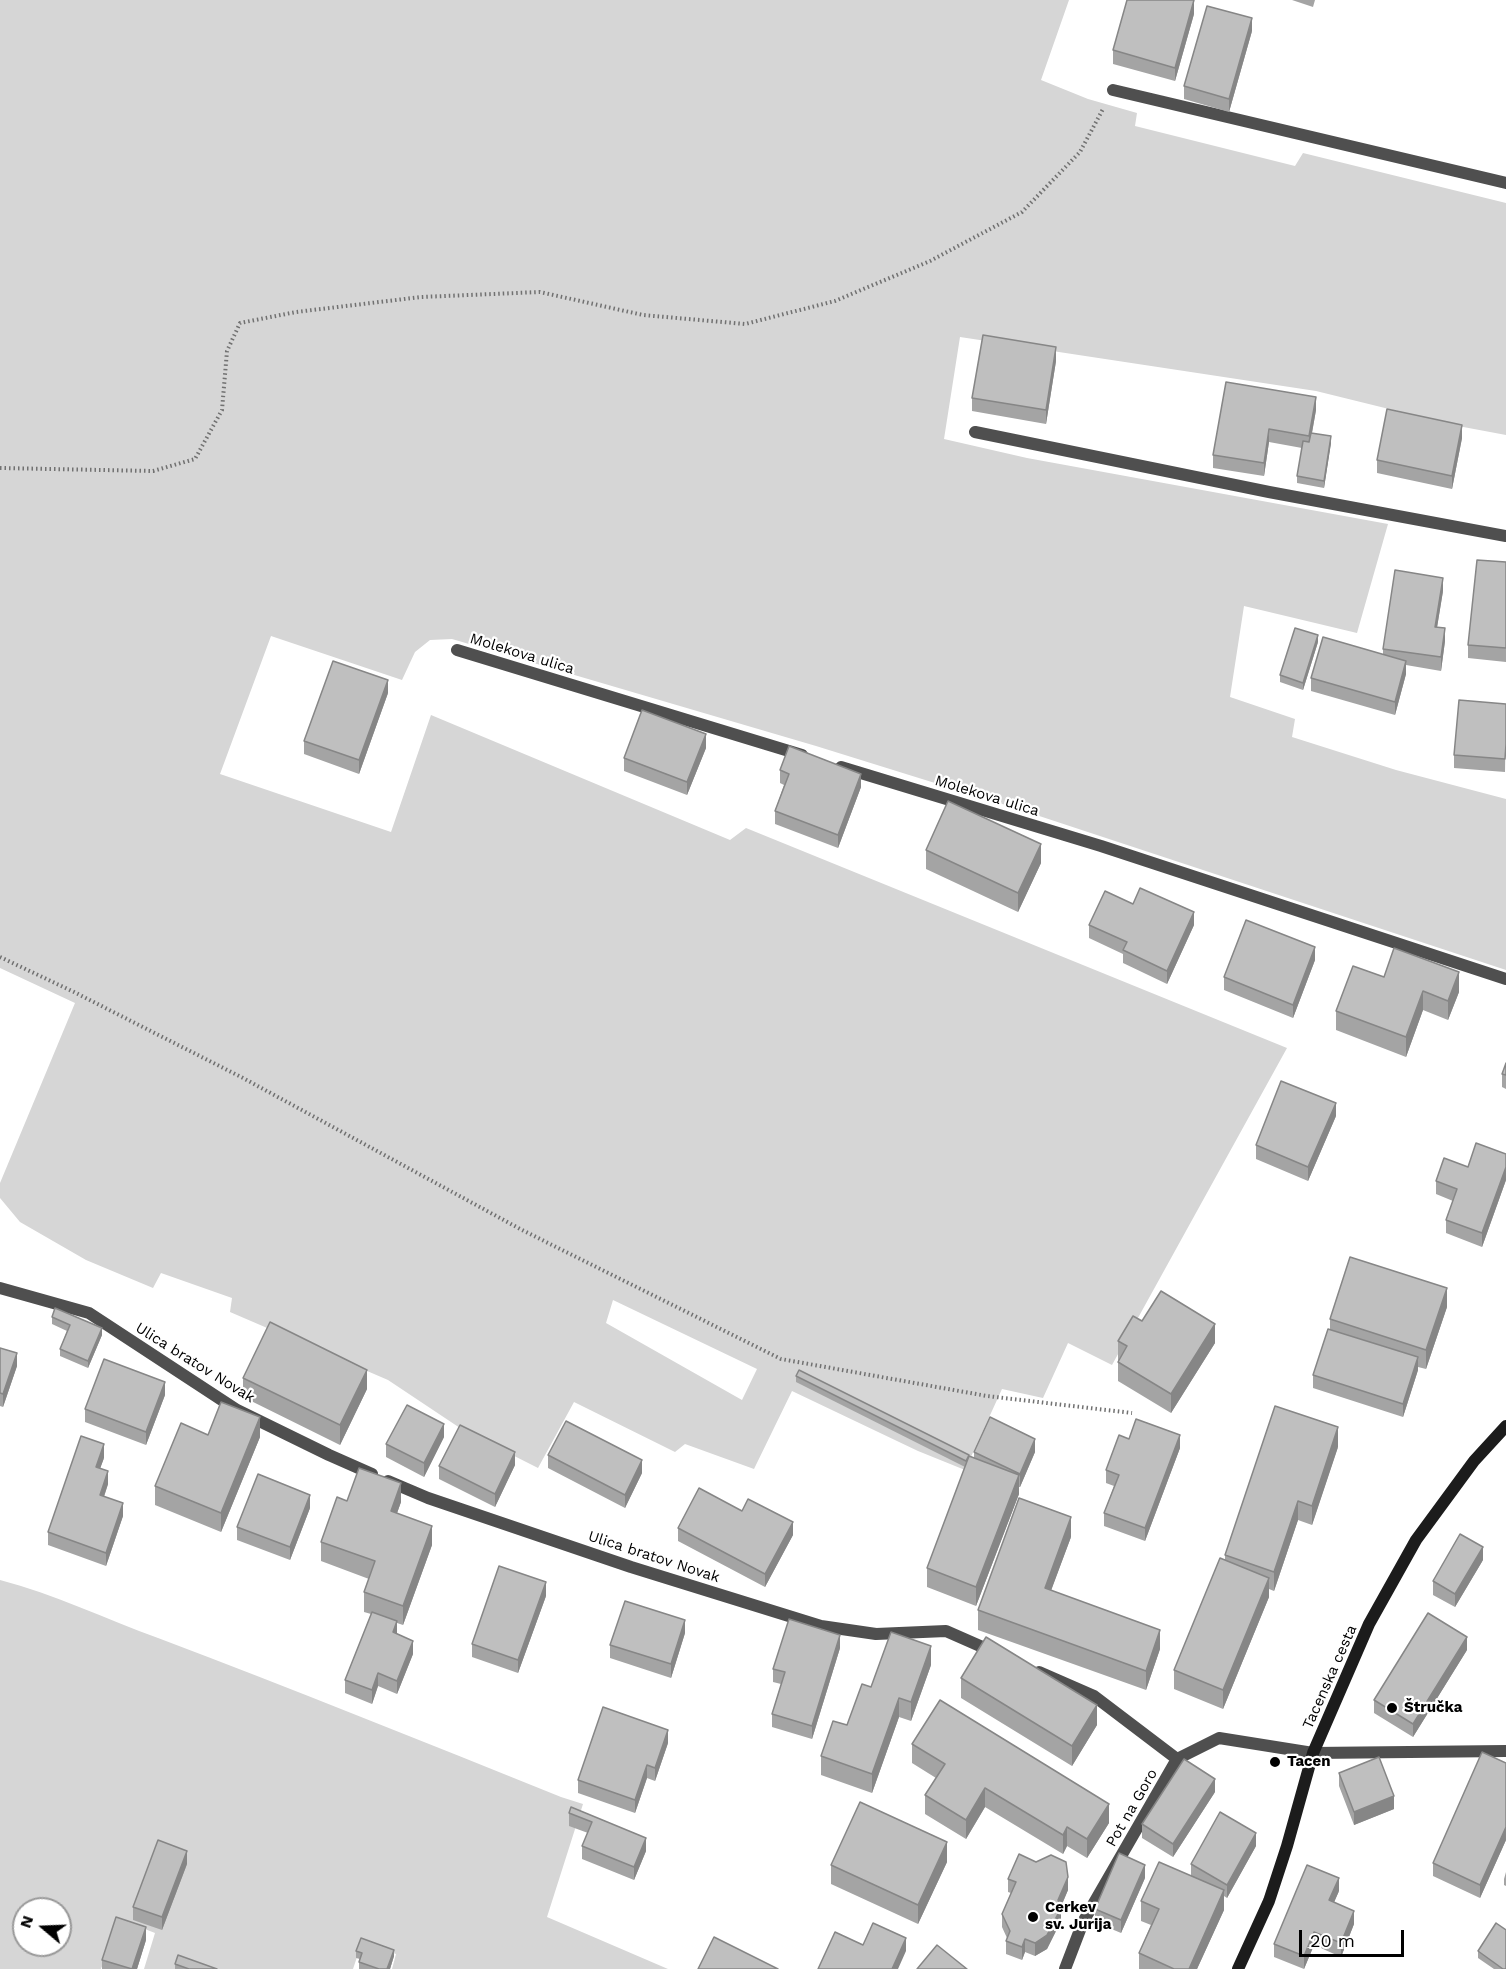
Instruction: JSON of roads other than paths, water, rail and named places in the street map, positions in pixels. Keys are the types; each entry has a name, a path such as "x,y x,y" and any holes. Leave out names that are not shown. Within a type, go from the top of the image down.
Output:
{"main road":[{"name":"Tacenska cesta","path":"1238,1969 1269,1901 1313,1753 1369,1624 1416,1540 1474,1461 1506,1426"}],"street":[{"path":"1113,90 1506,183"},
{"path":"975,432 1269,492 1506,536"},
{"name":"Molekova ulica","path":"457,650 1101,846 1506,979"},
{"name":"Ulica bratov Novak","path":"0,1288 88,1313 237,1410 328,1455 428,1498 631,1567 821,1626 876,1634 946,1631 1010,1659"},
{"path":"1031,1668 1094,1696 1177,1759 1219,1738 1313,1753 1506,1751"},
{"name":"Pot na Goro","path":"1065,1969 1083,1922 1177,1759"}],"place":[{"name":"Štručka","path":"1392,1708"},
{"name":"Tacen","path":"1275,1762"},
{"name":"Cerkev sv. Jurija","path":"1033,1917"}]}
